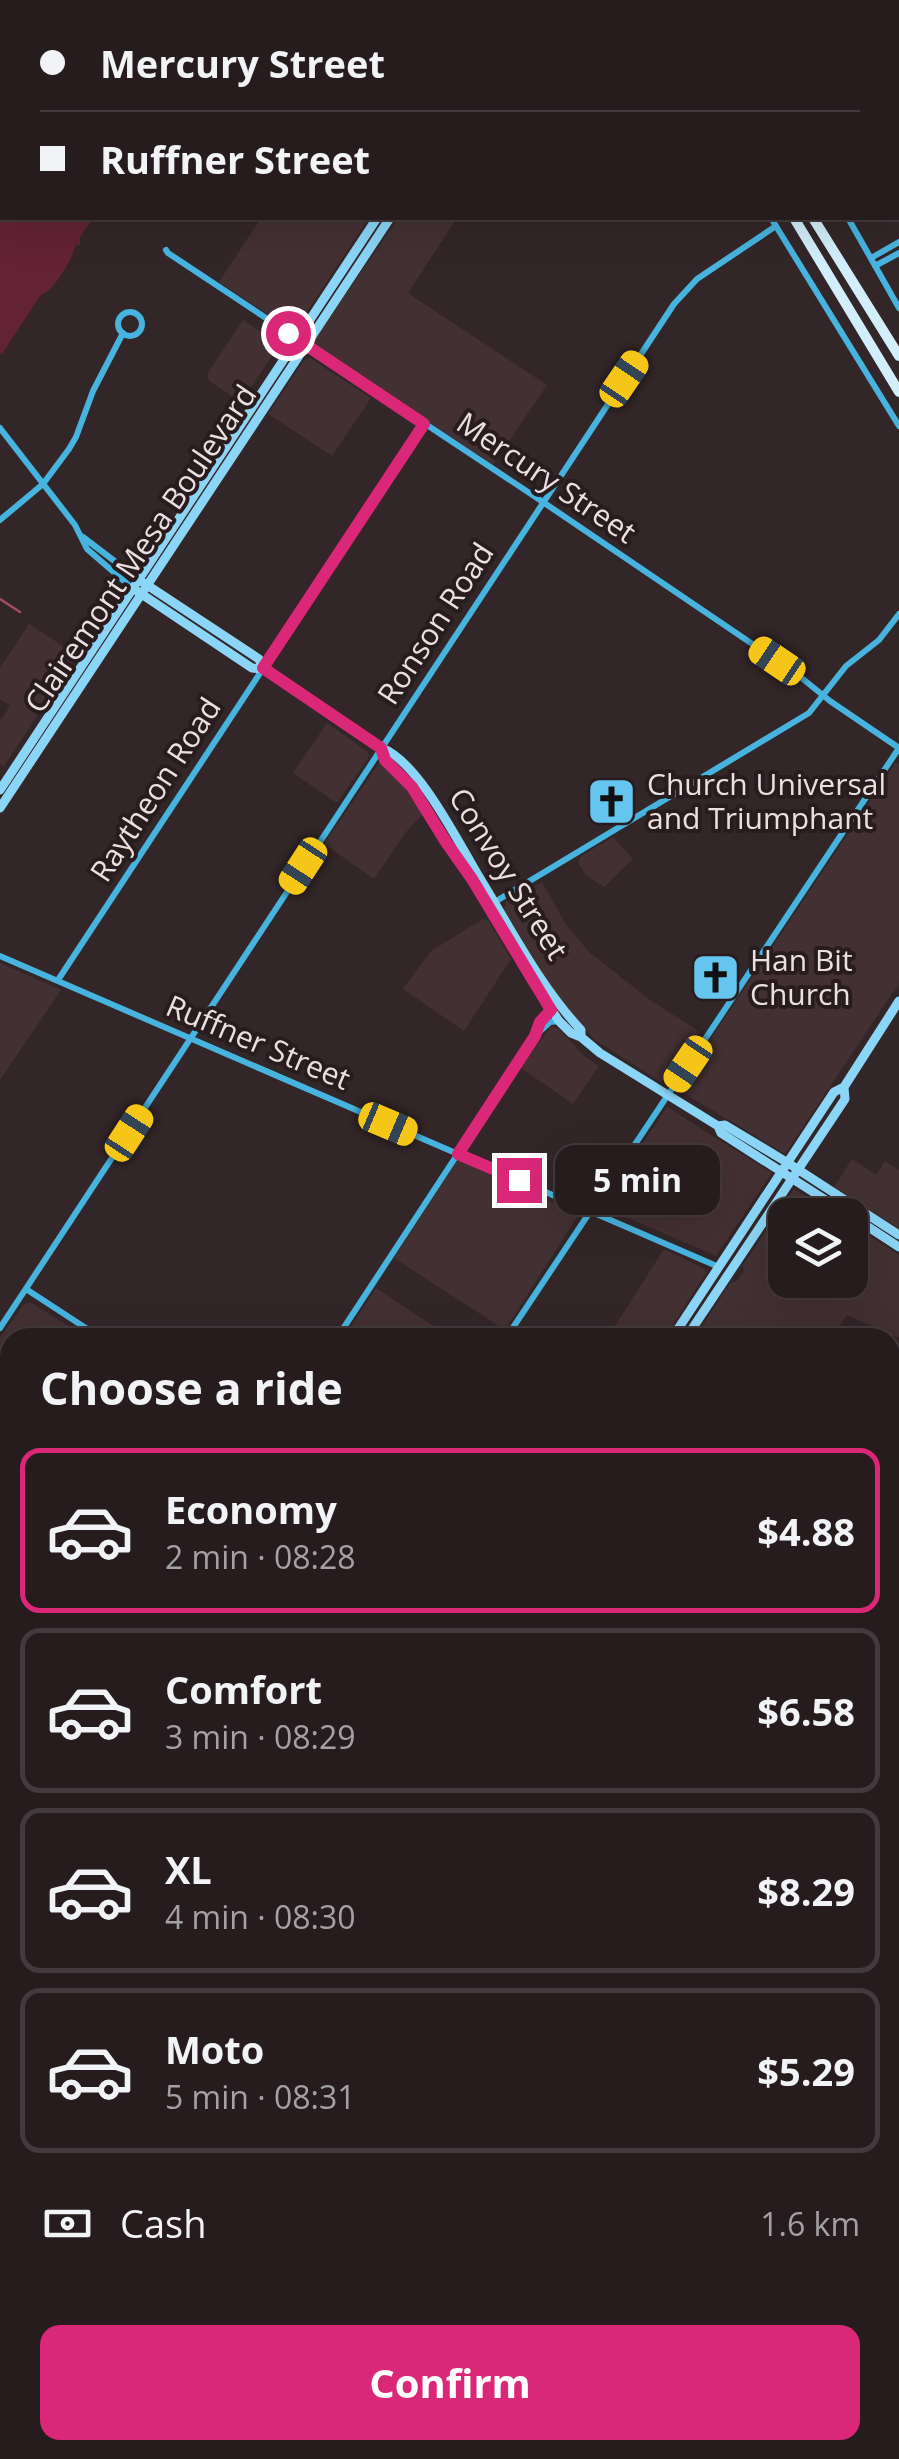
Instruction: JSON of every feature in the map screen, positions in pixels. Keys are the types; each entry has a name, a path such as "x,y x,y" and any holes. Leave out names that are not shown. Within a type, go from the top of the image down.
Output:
{"highway":[{"path":"795,220 899,392"},
{"path":"815,220 899,356"}],"main road":[{"name":"Clairemont Mesa Boulevard","path":"0,808 296,339 377,220"},
{"name":"Clairemont Mesa Boulevard","path":"0,790 389,220"},
{"name":"Convoy Street","path":"139,586 259,659 263,668 392,752 422,785 436,815 554,997 600,1053 718,1126 721,1132 785,1166 828,1198"},
{"name":"Convoy Street","path":"381,748 385,760 436,815 454,842 460,844 551,1010 570,1033 581,1033"},
{"path":"679,1328 834,1092 844,1087 899,1002"},
{"path":"551,1010 558,1009 581,1033"},
{"path":"692,1328 845,1099 844,1087"},
{"name":"Convoy Street","path":"796,1174 899,1236"},
{"path":"731,1270 728,1264 746,1236 746,1224"},
{"name":"Convoy Street","path":"868,1227 899,1248"},
{"path":"689,1328 721,1275 719,1267"}],"street":[{"path":"772,220 899,426"},
{"path":"849,220 899,308"},
{"name":"Ronson Road","path":"0,1328 684,292 776,226"},
{"path":"873,262 899,242"},
{"name":"Mercury Street","path":"166,250 544,502 899,748"},
{"path":"873,262 899,253"},
{"path":"0,520 43,484 76,437 93,390 122,334"},
{"name":"Raytheon Road","path":"58,980 424,424"},
{"name":"Convoy Street","path":"0,428 88,549 139,586"},
{"path":"492,904 808,713 846,666 879,640 899,614"},
{"path":"512,1328 899,748"},
{"name":"Ruffner Street","path":"0,956 719,1267"},
{"path":"343,1328 551,1010"},
{"path":"535,1036 550,1022 559,1020"},
{"path":"26,1289 86,1328"}],"shaded area":[{"path":"0,220 92,220 62,274 40,296 0,353"},
{"path":"260,220 368,220 293,333 219,282"},
{"path":"397,220 456,220 408,293 547,385 493,465 312,344"},
{"path":"243,320 280,344 241,402 209,381 207,374"},
{"path":"310,358 371,398 332,456 268,414 304,360"},
{"path":"29,624 77,655 4,766 0,764 0,721 10,706 0,699 0,668"},
{"path":"327,723 368,752 369,757 337,803 293,773"},
{"path":"896,762 899,983 785,1154 677,1089"},
{"path":"379,763 402,785 423,814 374,879 324,844"},
{"path":"613,837 633,859 604,887 586,875 578,863 581,856"},
{"path":"542,882 567,926 589,952 650,1000 700,1032 670,1079 661,1082 595,1040 555,995 504,910 506,902"},
{"path":"483,919 488,920 511,959 464,1031 403,989 431,951"},
{"path":"0,963 61,990 0,1080"},
{"path":"551,1026 599,1066 573,1104 521,1068"},
{"path":"667,1107 772,1173 716,1256 600,1206"},
{"path":"852,1159 876,1175 885,1161 899,1170 899,1229 868,1209 868,1198 851,1198 834,1187"},
{"path":"458,1160 577,1213 506,1328 394,1258"},
{"path":"794,1189 809,1198 788,1198"},
{"path":"768,1228 768,1298 868,1298 868,1235 899,1255 899,1328 876,1328 847,1315 838,1328 701,1328 730,1283 737,1281 744,1271 743,1265"},
{"path":"664,1249 704,1269 706,1273 671,1328 614,1328"},
{"path":"376,1288 436,1328 350,1328"},
{"path":"30,1302 72,1328 7,1328 23,1305"}],"waterway":[{"path":"0,599 20,612"}],"place":[{"name":"Church Universal and Triumphant","path":"612,802"},
{"name":"Han Bit Church","path":"715,978"}],"route":[{"path":"288,333 424,424 263,668 381,748 385,760 412,787 428,811 551,1010 458,1154 519,1180"}]}
